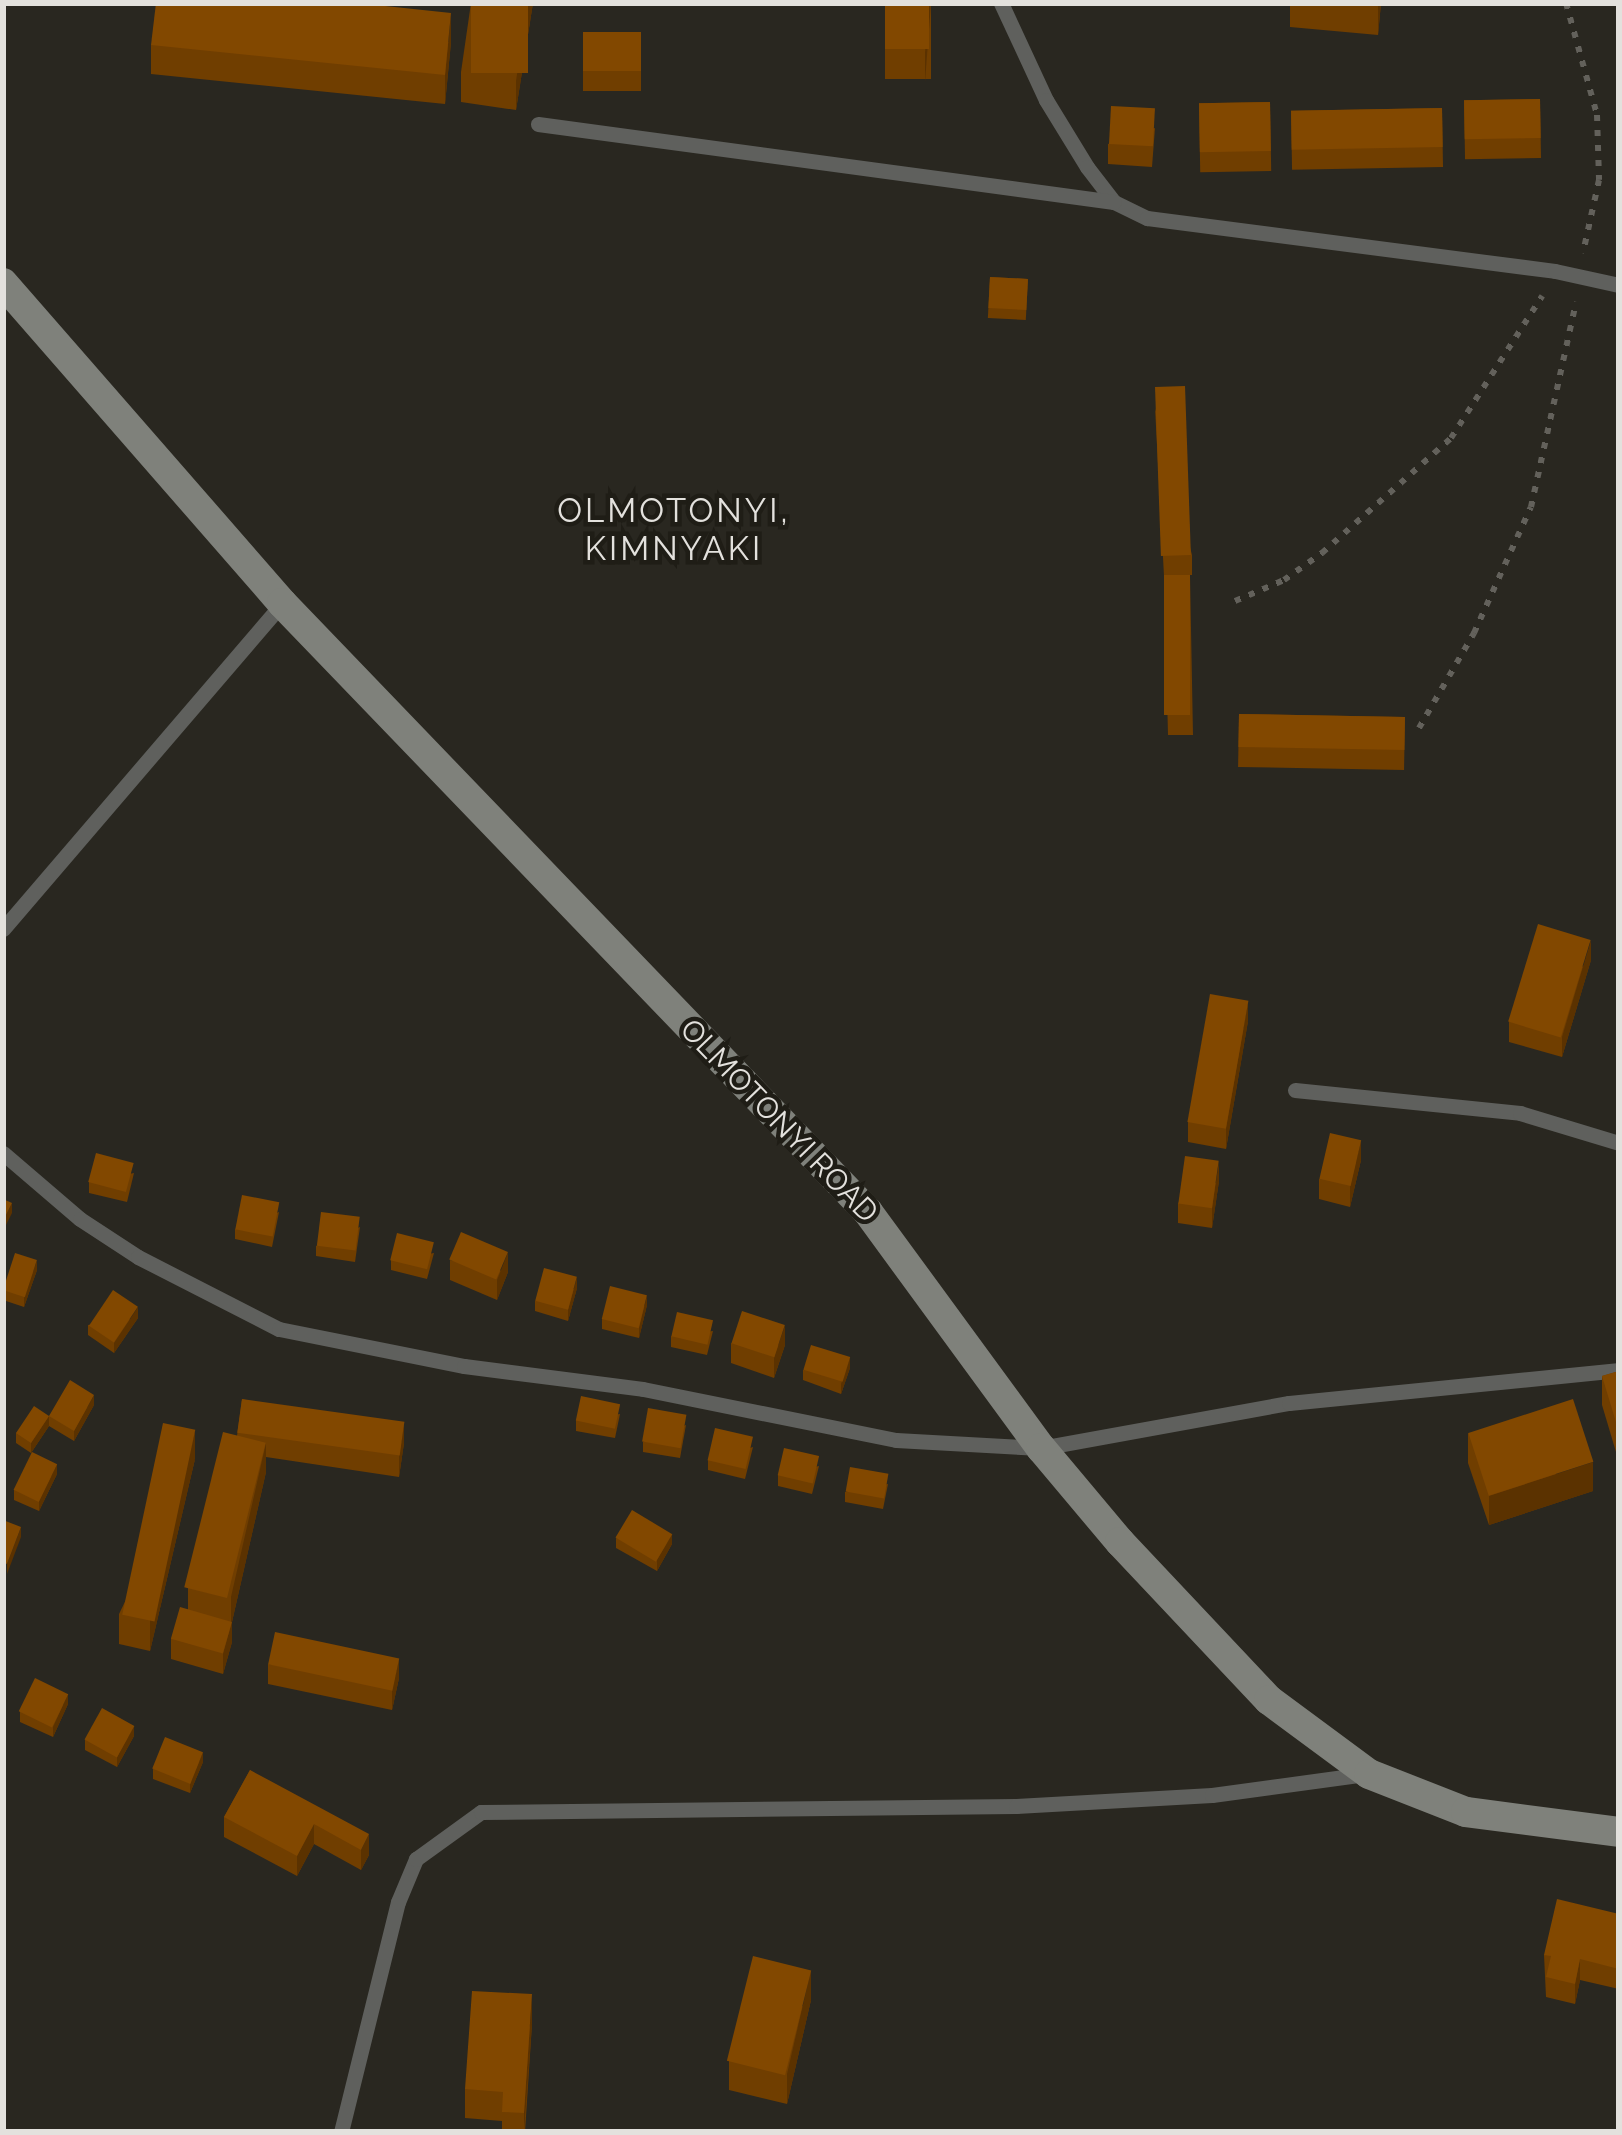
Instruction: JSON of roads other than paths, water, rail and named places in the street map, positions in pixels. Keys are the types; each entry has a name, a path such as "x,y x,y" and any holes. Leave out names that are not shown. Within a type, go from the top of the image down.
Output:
{"street":[{"name":"OLMOTONYI ROAD","path":"3,283 282,603 868,1212 1041,1448 1120,1542 1269,1700 1369,1774 1466,1811 1619,1832"}],"lane":[{"path":"1001,3 1046,100 1114,202"},
{"path":"538,124 1114,202 1147,218 1555,271 1619,285"},
{"path":"3,929 282,603"},
{"path":"1295,1090 1520,1113 1619,1143"},
{"path":"3,1154 80,1219 138,1257 279,1329 464,1366 644,1389 896,1440 1041,1448 1288,1403 1619,1370"},
{"path":"341,2132 398,1902 416,1859 481,1812 1016,1806 1212,1795 1369,1774"}],"district":[{"name":"OLMOTONYI, KIMNYAKI","path":"674,530"}]}
